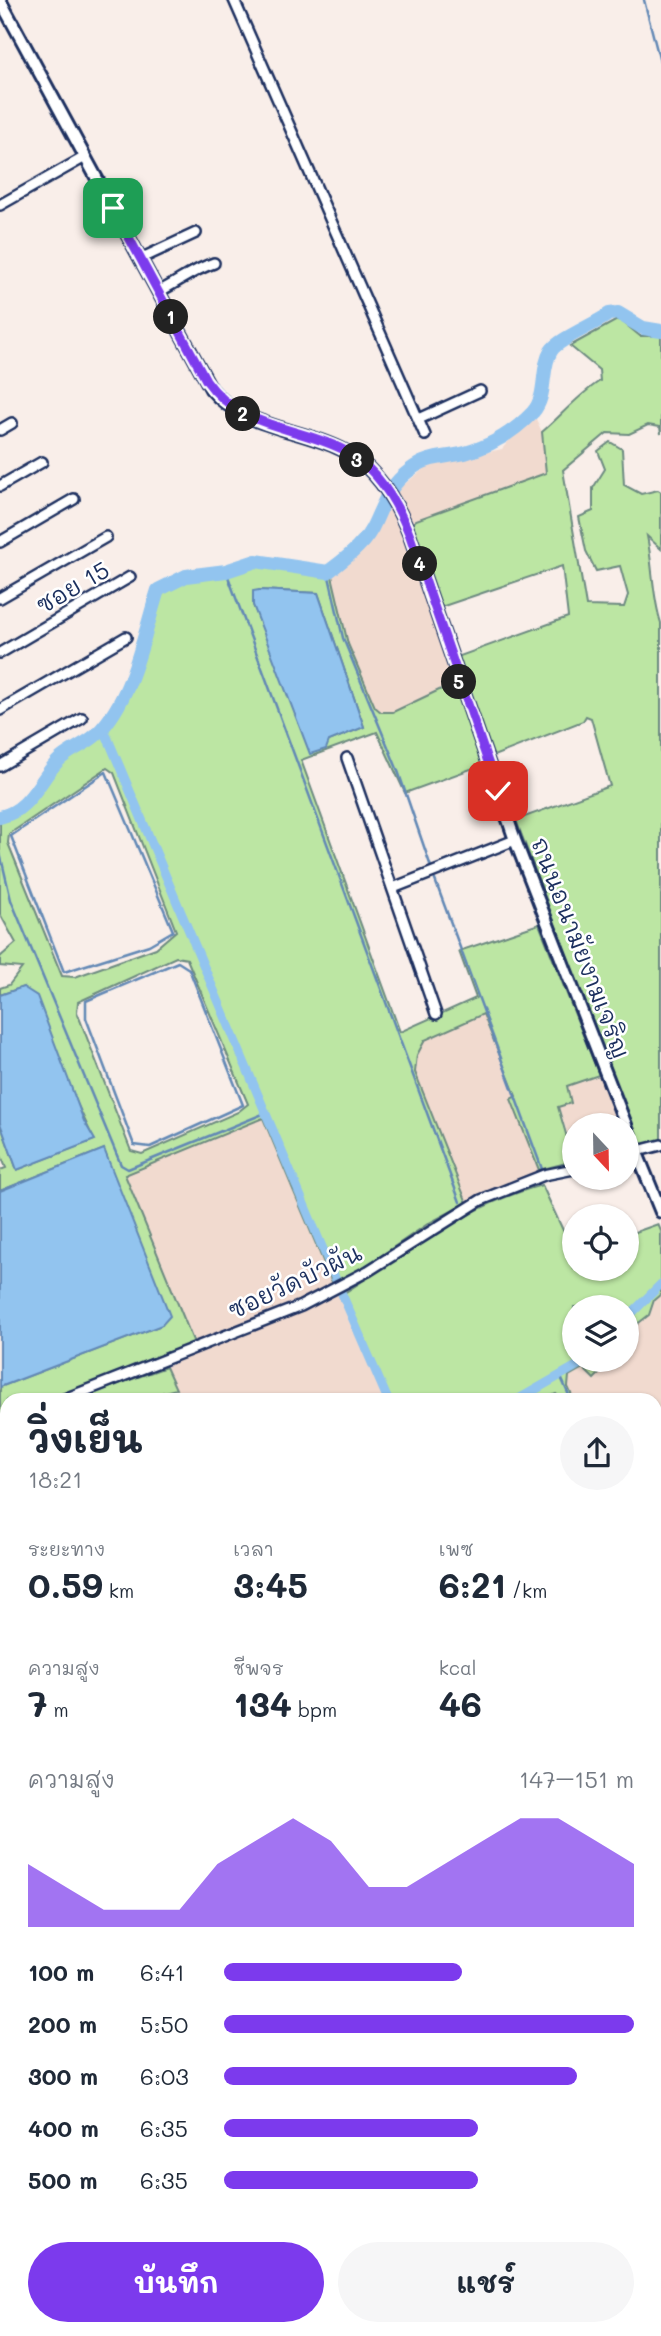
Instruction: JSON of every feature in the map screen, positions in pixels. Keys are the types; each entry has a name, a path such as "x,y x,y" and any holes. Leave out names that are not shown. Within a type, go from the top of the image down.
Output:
{"street":[{"name":"ถนนอนามัยงามเจริญ","path":"0,0 206,380 226,405 273,426 344,450 394,498 410,536 515,840 621,1113"},
{"path":"234,0 425,435"},
{"path":"0,205 85,157"},
{"path":"140,259 196,233"},
{"path":"158,292 175,284 184,274 214,263"},
{"path":"419,419 480,391"},
{"path":"0,430 12,423"},
{"path":"0,486 42,462"},
{"path":"0,542 74,499"},
{"path":"0,598 106,537"},
{"name":"ซอย 15","path":"0,653 130,577"},
{"path":"0,710 126,637"},
{"path":"0,766 82,719"},
{"path":"347,758 436,1014"},
{"path":"393,888 515,840"},
{"path":"639,1151 661,1145"},
{"name":"ถนนอนามัยงามเจริญ","path":"639,1169 661,1212"},
{"name":"ซอยวัดบัวผัน","path":"80,1393 301,1306 368,1271 481,1200 544,1175 562,1171"}],"shaded area":[{"path":"536,419 542,432 547,473 412,525 465,678 393,712 381,712 375,707 348,644 332,576 349,562 379,524 387,504 402,486 429,465 502,449 517,431"},
{"path":"483,1013 516,1096 511,1099 539,1170 467,1203 415,1072 417,1055 425,1040"},
{"path":"599,1075 613,1113 562,1113 562,1118 558,1106 571,1103 567,1086"},
{"path":"263,1117 331,1280 344,1293 388,1393 178,1393 166,1367 198,1352 124,1175"},
{"path":"661,1294 661,1393 571,1393 568,1387 569,1376 576,1372 587,1372 594,1379 599,1372 639,1372 639,1323 649,1315 654,1300"}],"green space":[{"path":"619,319 640,336 661,336 661,434 660,427 648,425 629,434 607,433 563,470 586,606 624,607 628,595 620,566 596,571 586,551 579,517 593,511 593,488 605,469 598,451 610,442 622,449 624,485 641,494 658,490 661,492 661,549 647,536 661,623 661,1141 639,1147 639,1113 626,1113 516,820 610,786 591,718 586,716 583,721 491,757 457,657 568,617 562,566 441,607 412,525 416,520 546,473 542,432 600,381 599,370 570,346"},
{"path":"257,566 332,576 348,644 375,707 381,712 393,712 454,683 482,765 405,793 377,732 301,760 400,1032 476,998 459,951 539,924 599,1075 567,1086 571,1103 558,1107 562,1120 562,1164 539,1170 511,1099 516,1096 483,1014 425,1040 417,1055 415,1072 467,1203 429,1223 347,1279 334,1284 263,1118 125,1175 194,1343 73,1393 0,1393 0,1387 162,1325 104,1149 0,1191 0,1170 6,1168 0,1153 0,1123 17,1170 94,1140 23,987 0,995 0,988 9,985 22,968 0,966 0,957 16,943 0,914 0,821 29,803 66,759 102,734 124,704 160,594 182,581","holes":["259,590 318,593 364,727 329,741 260,621 253,605","107,768 114,773 176,931 156,948 75,977 62,976 8,843 9,834","176,957 187,959 248,1104 238,1112 142,1154 131,1151 77,1012 78,1002"]},
{"path":"542,1185 562,1228 562,1281 639,1281 639,1231 658,1224 661,1231 661,1294 654,1300 649,1315 639,1323 639,1295 562,1295 562,1372 576,1372 569,1376 568,1387 571,1393 388,1393 344,1293 439,1231 488,1205"},
{"path":"166,1367 176,1389 161,1393 94,1393"},
{"path":"587,1372 599,1372 594,1379"}],"water":[{"path":"253,591 318,593 364,727 329,741 326,749 310,754 253,605"},
{"path":"23,987 37,996 84,1121 95,1140 17,1170 0,1123 0,995"},
{"path":"104,1149 170,1316 162,1325 0,1387 0,1191"}],"waterway":[{"path":"644,0 661,66"},
{"path":"0,817 26,802 57,762 93,738 109,719 128,685 158,590 186,576 226,571 256,561 328,572 355,550 366,537 388,494 416,465 465,453 493,442 510,432 533,412 541,398 548,358 555,346 609,314 618,313 643,328 661,331"},
{"path":"226,571 460,1202"},
{"path":"328,572 343,638 398,771 431,867"},
{"path":"103,727 336,1280"},
{"path":"106,772 173,931 149,945 64,972 11,836 106,772"},
{"path":"0,853 11,900 121,1165 128,1169 263,1114"},
{"path":"435,880 542,1169"},
{"path":"178,962 189,969 243,1105 150,1147 134,1145 86,1018 86,1001 178,962"},
{"path":"639,1306 661,1284"},
{"path":"342,1294 385,1393"},
{"path":"529,1393 566,1372"},
{"path":"560,1375 568,1393"}],"route":[{"path":"113,208 206,380 218,397 233,410 344,450 370,472 394,498 410,536 498,791"}]}
